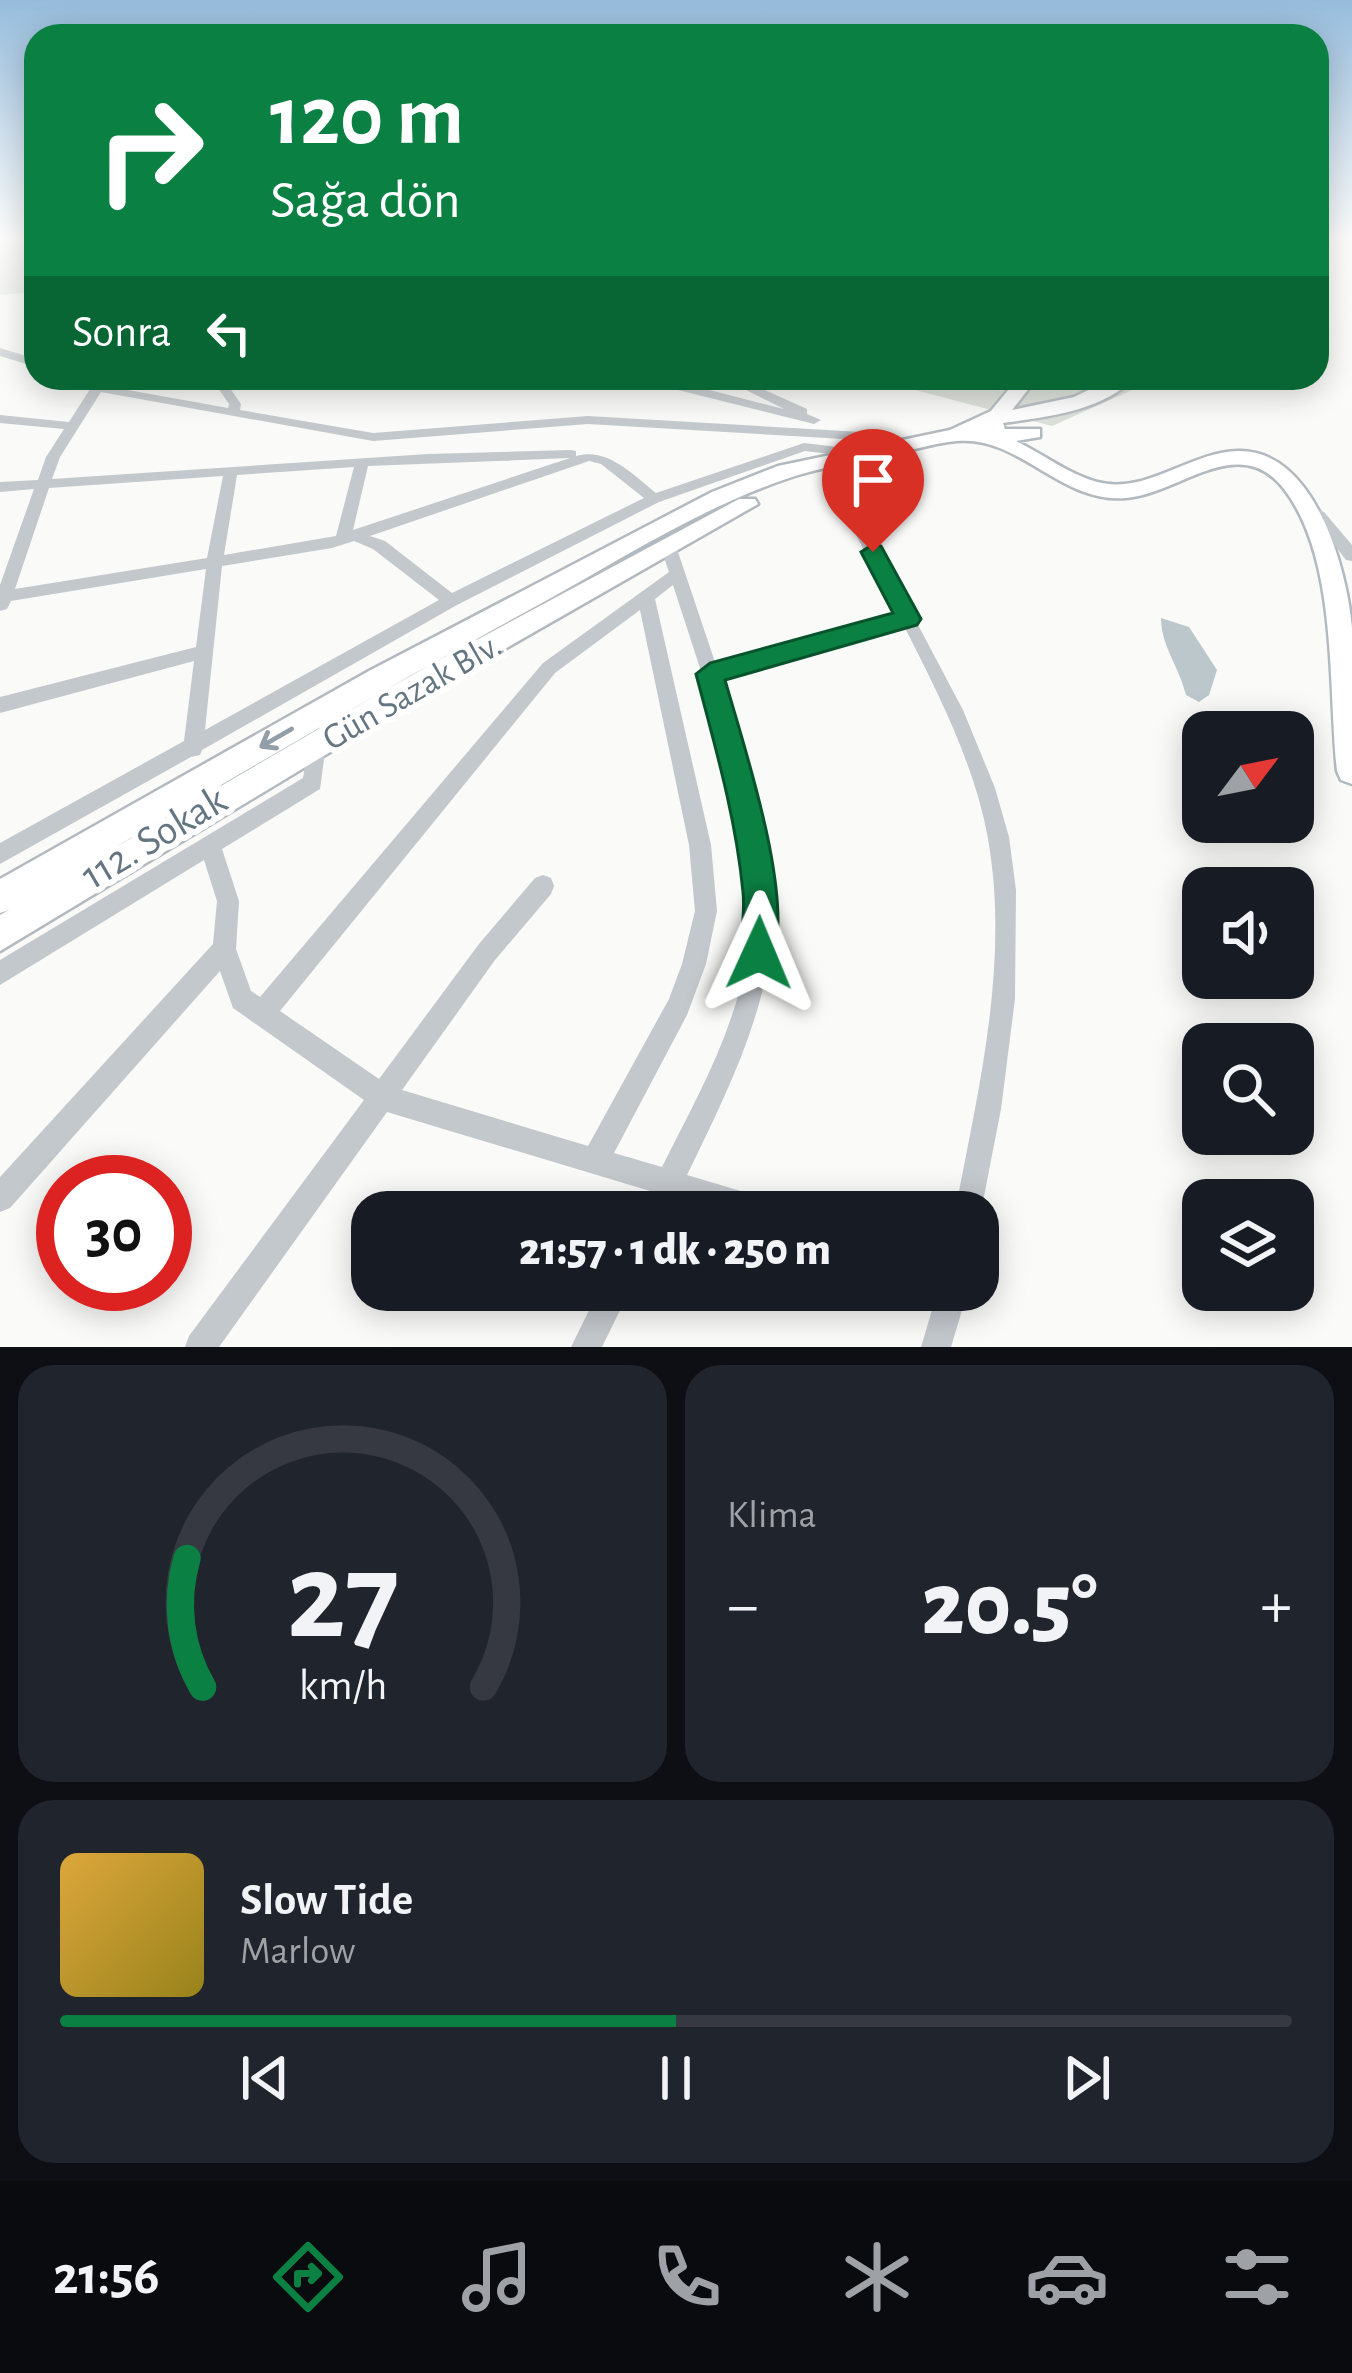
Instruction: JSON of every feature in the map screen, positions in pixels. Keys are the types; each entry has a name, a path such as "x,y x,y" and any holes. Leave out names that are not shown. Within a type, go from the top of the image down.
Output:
{"main road":[{"path":"1016,390 994,427 1072,480 1110,492 1128,491 1151,487 1209,462 1245,456 1280,472 1319,515 1346,573 1352,771"},
{"name":"Gün Sazak Blv.","path":"0,896 379,680 648,534 764,479 830,462 862,445 908,447 1027,424 1103,390"},
{"path":"1011,395 1055,465 1072,480"},
{"name":"Gün Sazak Blv.","path":"0,934 316,745 668,546 816,476 830,462"}],"street":[{"path":"98,390 70,427 41,485 1,600 349,538 588,457"},
{"path":"133,390 373,437 588,420 862,445"},
{"path":"226,390 236,404 233,413"},
{"path":"694,390 819,421"},
{"path":"753,390 862,445"},
{"path":"0,419 70,427"},
{"path":"0,854 451,601 653,499 804,447 862,445"},
{"path":"0,488 362,463 588,457 607,461 653,499"},
{"path":"830,462 986,790 1000,859 1006,957 998,1053 973,1191"},
{"path":"349,538 362,463"},
{"path":"193,749 230,471"},
{"path":"1319,515 1352,556"},
{"path":"349,538 379,544 451,601"},
{"path":"664,1191 746,1003 759,953 761,896 737,774 668,546"},
{"path":"262,1013 549,668 677,574"},
{"path":"596,1159 677,1006 694,964 706,910 700,845 646,597"},
{"path":"710,674 908,619"},
{"path":"0,705 204,652"},
{"name":"112. Sokak","path":"0,973 314,783 316,745"},
{"path":"211,848 228,901 224,950 242,999 262,1013 382,1096 702,1191"},
{"path":"200,1347 487,952 543,886"},
{"path":"0,1198 224,950"},
{"path":"586,1347 604,1311"},
{"path":"936,1347 947,1311"}],"shaded area":[{"path":"915,390 1132,390 1052,426"},
{"path":"1161,618 1189,627 1217,670 1209,695 1199,702 1186,695"}],"route":[{"path":"759,953 761,896 737,774 710,674 908,619 873,552"}]}
